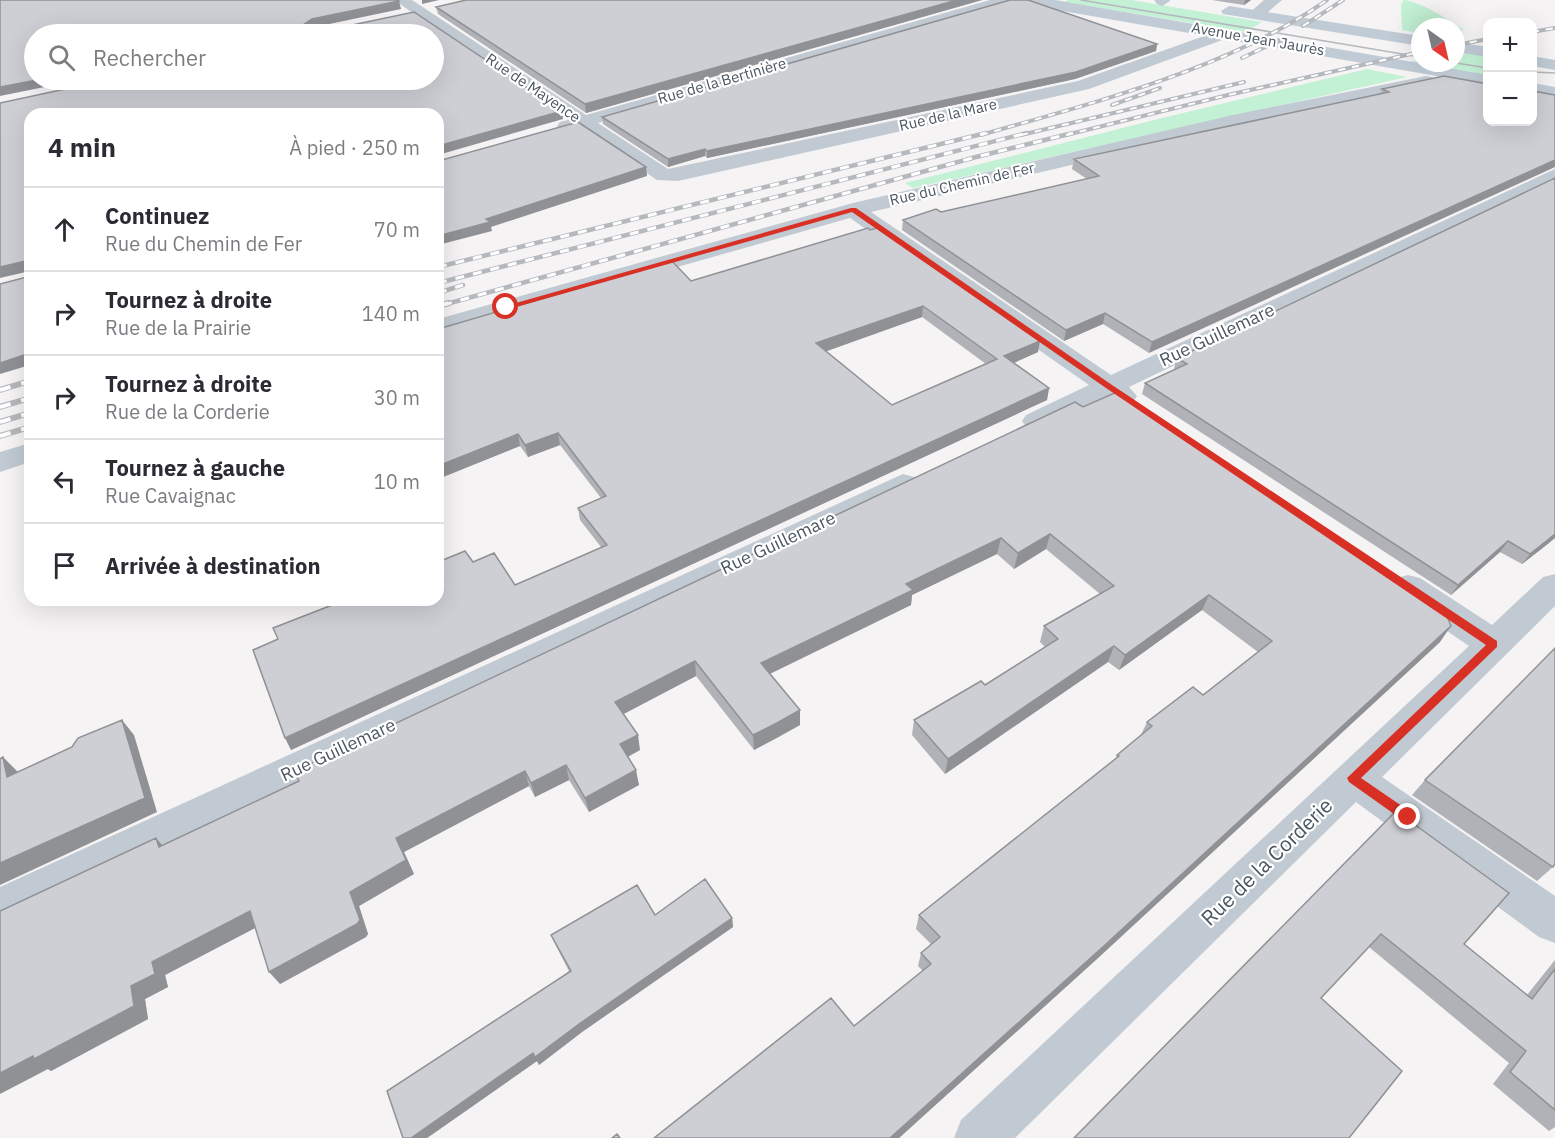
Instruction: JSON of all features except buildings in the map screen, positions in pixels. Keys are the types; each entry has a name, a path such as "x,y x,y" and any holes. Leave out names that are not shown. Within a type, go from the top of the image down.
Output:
{"main road":[{"name":"Avenue Jean Jaurès","path":"1028,0 1483,79"},
{"name":"Avenue Jean Jaurès","path":"1218,10 1411,40"},
{"path":"1465,48 1483,51"},
{"path":"1537,58 1555,53"},
{"path":"1537,60 1555,65"},
{"path":"1537,89 1555,92"}],"street":[{"name":"Rue de la Bertinière","path":"555,129 1007,0"},
{"path":"1254,15 1274,0"},
{"path":"419,11 440,7"},
{"name":"Rue de Mayence","path":"401,8 419,11 438,24"},
{"name":"Rue de Mayence","path":"444,28 664,176"},
{"name":"Rue de la Mare","path":"664,176 678,175 1083,86 1227,33"},
{"name":"Rue du Chemin de Fer","path":"444,325 853,210 1233,121 1456,74"},
{"name":"Rue Guillemare","path":"1011,433 1555,175"},
{"path":"853,210 1143,409"},
{"path":"0,462 24,454"},
{"name":"Rue Guillemare","path":"0,909 925,473"},
{"path":"1390,575 1493,644"},
{"name":"Rue de la Corderie","path":"979,1138 1555,586"},
{"path":"1353,778 1555,922"}],"green space":[{"path":"1067,0 1131,0 1262,22 1245,32 1065,2"},
{"path":"1403,0 1409,1 1445,18 1411,18 1411,32 1402,30"},
{"path":"1465,51 1483,51 1483,79 1444,72 1465,72"},
{"path":"1411,62 1411,66 1400,64"},
{"path":"1367,69 1407,77 913,188 905,183 1158,119"}],"tram line":[{"path":"1081,0 1411,55"},
{"path":"1465,64 1483,67"},
{"path":"1537,72 1555,73"}],"railway":[{"path":"981,135 1115,96 1205,64 1248,46 1327,0"},
{"path":"1303,26 1343,0"},
{"path":"1537,31 1555,28"},
{"path":"1242,58 1280,40"},
{"path":"1465,43 1483,40"},
{"path":"1066,135 1228,95 1411,54"},
{"path":"1021,135 1244,82"},
{"path":"1112,105 1160,88"},
{"path":"444,266 986,133"},
{"path":"444,281 1027,133"},
{"path":"444,305 976,157 1073,133"},
{"path":"444,291 463,285"},
{"path":"444,304 449,303"},
{"path":"0,390 24,383"},
{"path":"0,407 24,400"},
{"path":"0,422 24,415"},
{"path":"0,436 24,429"}],"route":[{"path":"506,307 853,210 1109,387 1493,644 1353,778 1408,817"}]}
